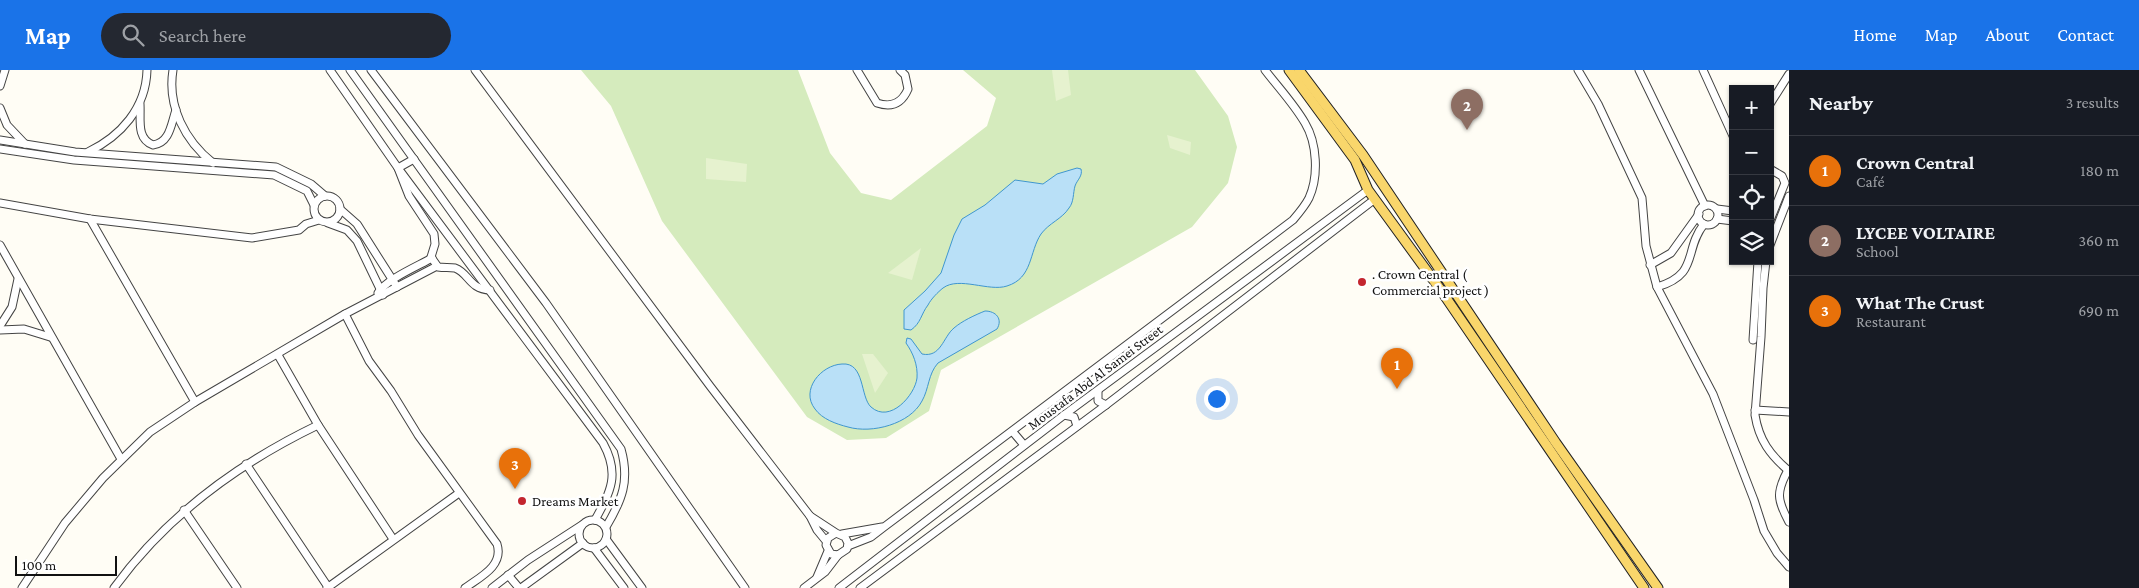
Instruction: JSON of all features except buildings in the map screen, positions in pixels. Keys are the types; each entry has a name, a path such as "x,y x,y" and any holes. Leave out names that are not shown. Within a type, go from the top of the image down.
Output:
{"main road":[{"path":"1289,70 1354,160 1368,190 1440,289 1644,588"},
{"path":"1299,70 1363,155 1556,443 1658,588"}],"street":[{"path":"0,86 5,70"},
{"path":"147,70 140,101 141,133 143,138 153,145 164,141 168,136 176,110"},
{"path":"173,70 172,94 176,110 190,140 213,163"},
{"path":"330,70 398,168 603,443 609,454 613,479 610,492 595,520"},
{"path":"350,70 621,449 626,479 616,509 606,527 606,539 642,588"},
{"path":"371,70 546,303 745,588"},
{"path":"474,70 710,386 810,516 817,530 826,541 828,551 817,577"},
{"path":"857,70 877,103 890,106 900,102 908,89 905,75 900,70"},
{"path":"848,546 871,536 884,527 1293,220 1309,198 1313,184 1315,156 1313,142 1304,122 1266,70"},
{"path":"1578,70 1598,104 1642,198 1646,246 1657,287 1713,394 1764,531 1789,567"},
{"path":"1639,70 1705,206"},
{"path":"1703,70 1730,130"},
{"path":"1774,98 1789,74"},
{"path":"88,153 116,135 126,125 140,101"},
{"path":"1,115 13,133 25,144"},
{"path":"0,140 88,153 276,167 311,184 325,196 337,201 340,209 357,224 395,284"},
{"path":"0,149 74,160 274,175 307,191 314,205 314,214 319,220 347,230 357,241 379,294"},
{"path":"398,168 414,158"},
{"path":"398,168 409,196 434,234 435,244 431,254 437,266"},
{"path":"1774,171 1782,176 1785,183 1774,210"},
{"name":"Moustafa Abd Al Samei Street","path":"839,588 1064,415 1368,190"},
{"path":"314,205 325,196"},
{"path":"1774,232 1789,196"},
{"name":"Moustafa Abd Al Samei Street","path":"860,588 1106,405 1376,199"},
{"path":"0,203 90,219 252,238 299,230 306,224 319,220"},
{"path":"1650,265 1672,253 1705,206"},
{"path":"1705,206 1711,206 1716,210 1729,211"},
{"path":"328,223 336,219 340,209"},
{"path":"1716,210 1717,220"},
{"path":"1699,214 1700,220 1704,224 1710,224 1717,220 1729,221"},
{"path":"90,219 195,402"},
{"path":"1657,287 1672,282 1685,270 1698,234 1704,224"},
{"path":"1688,228 1695,228 1698,234"},
{"path":"0,246 121,459"},
{"path":"22,588 65,523 121,459 156,427 379,294 432,258"},
{"path":"1753,340 1758,265"},
{"path":"1765,265 1762,288 1761,336 1754,410 1756,426 1765,447 1788,471 1780,484 1778,494 1782,509 1789,522"},
{"path":"395,284 437,266 455,268 475,286 482,290 490,290"},
{"path":"0,326 12,307 18,279"},
{"path":"345,314 369,361 391,391 418,435 497,544 499,552 494,566 465,588"},
{"path":"519,329 530,321"},
{"path":"0,330 24,329 50,337"},
{"path":"278,355 318,425 393,540"},
{"path":"1098,391 1098,400 1106,405"},
{"path":"1754,410 1789,412"},
{"path":"1064,415 1074,417 1077,426"},
{"path":"114,588 148,546 184,510 246,464 285,441 318,425"},
{"path":"1013,432 1024,446"},
{"path":"246,464 328,588 459,493"},
{"path":"184,510 237,588"},
{"path":"804,588 831,566 838,555 845,552 848,546 847,539 810,516"},
{"path":"492,588 589,520 600,521 606,527"},
{"path":"582,525 579,532 583,543 594,548 624,588"},
{"path":"826,541 830,536 884,527"},
{"path":"594,548 601,545 606,539"},
{"path":"508,575 520,588 583,543"},
{"path":"828,551 838,555"}],"green space":[{"path":"581,70 798,70 830,153 861,193 891,200 987,126 996,98 963,70 1195,70 1228,116 1237,147 1228,183 1192,227 941,370 929,411 886,438 847,440 807,417 662,221 611,106"},
{"path":"1052,70 1068,70 1071,95 1056,101"},
{"path":"1167,135 1191,142 1190,155 1170,148"},
{"path":"706,158 747,164 746,182 706,179"},
{"path":"921,248 912,280 888,273"},
{"path":"862,354 873,354 888,373 875,393"}],"water":[{"path":"1077,168 1081,169 1081,174 1075,186 1071,206 1041,234 1022,277 1007,286 1000,287 957,283 943,288 933,298 914,327 911,330 904,329 904,310 941,273 954,235 962,219 985,205 1015,180 1043,184 1057,174"},
{"path":"985,311 992,312 999,319 997,329 938,363 932,372 922,401 909,416 900,421 879,428 868,429 843,426 821,416 811,402 811,387 815,380 827,369 834,365 842,364 855,368 871,407 878,411 886,412 893,410 907,399 912,392 917,378 916,364 906,343 907,338 911,339 922,354 933,353 938,350 954,328"}],"place":[{"name":"LYCEE VOLTAIRE","path":"1467,130"},
{"name":". Crown Central ( Commercial project )","path":"1362,282"},
{"name":"Crown Central","path":"1397,389"},
{"name":"What The Crust","path":"515,489"},
{"name":"Dreams Market","path":"522,501"}]}
